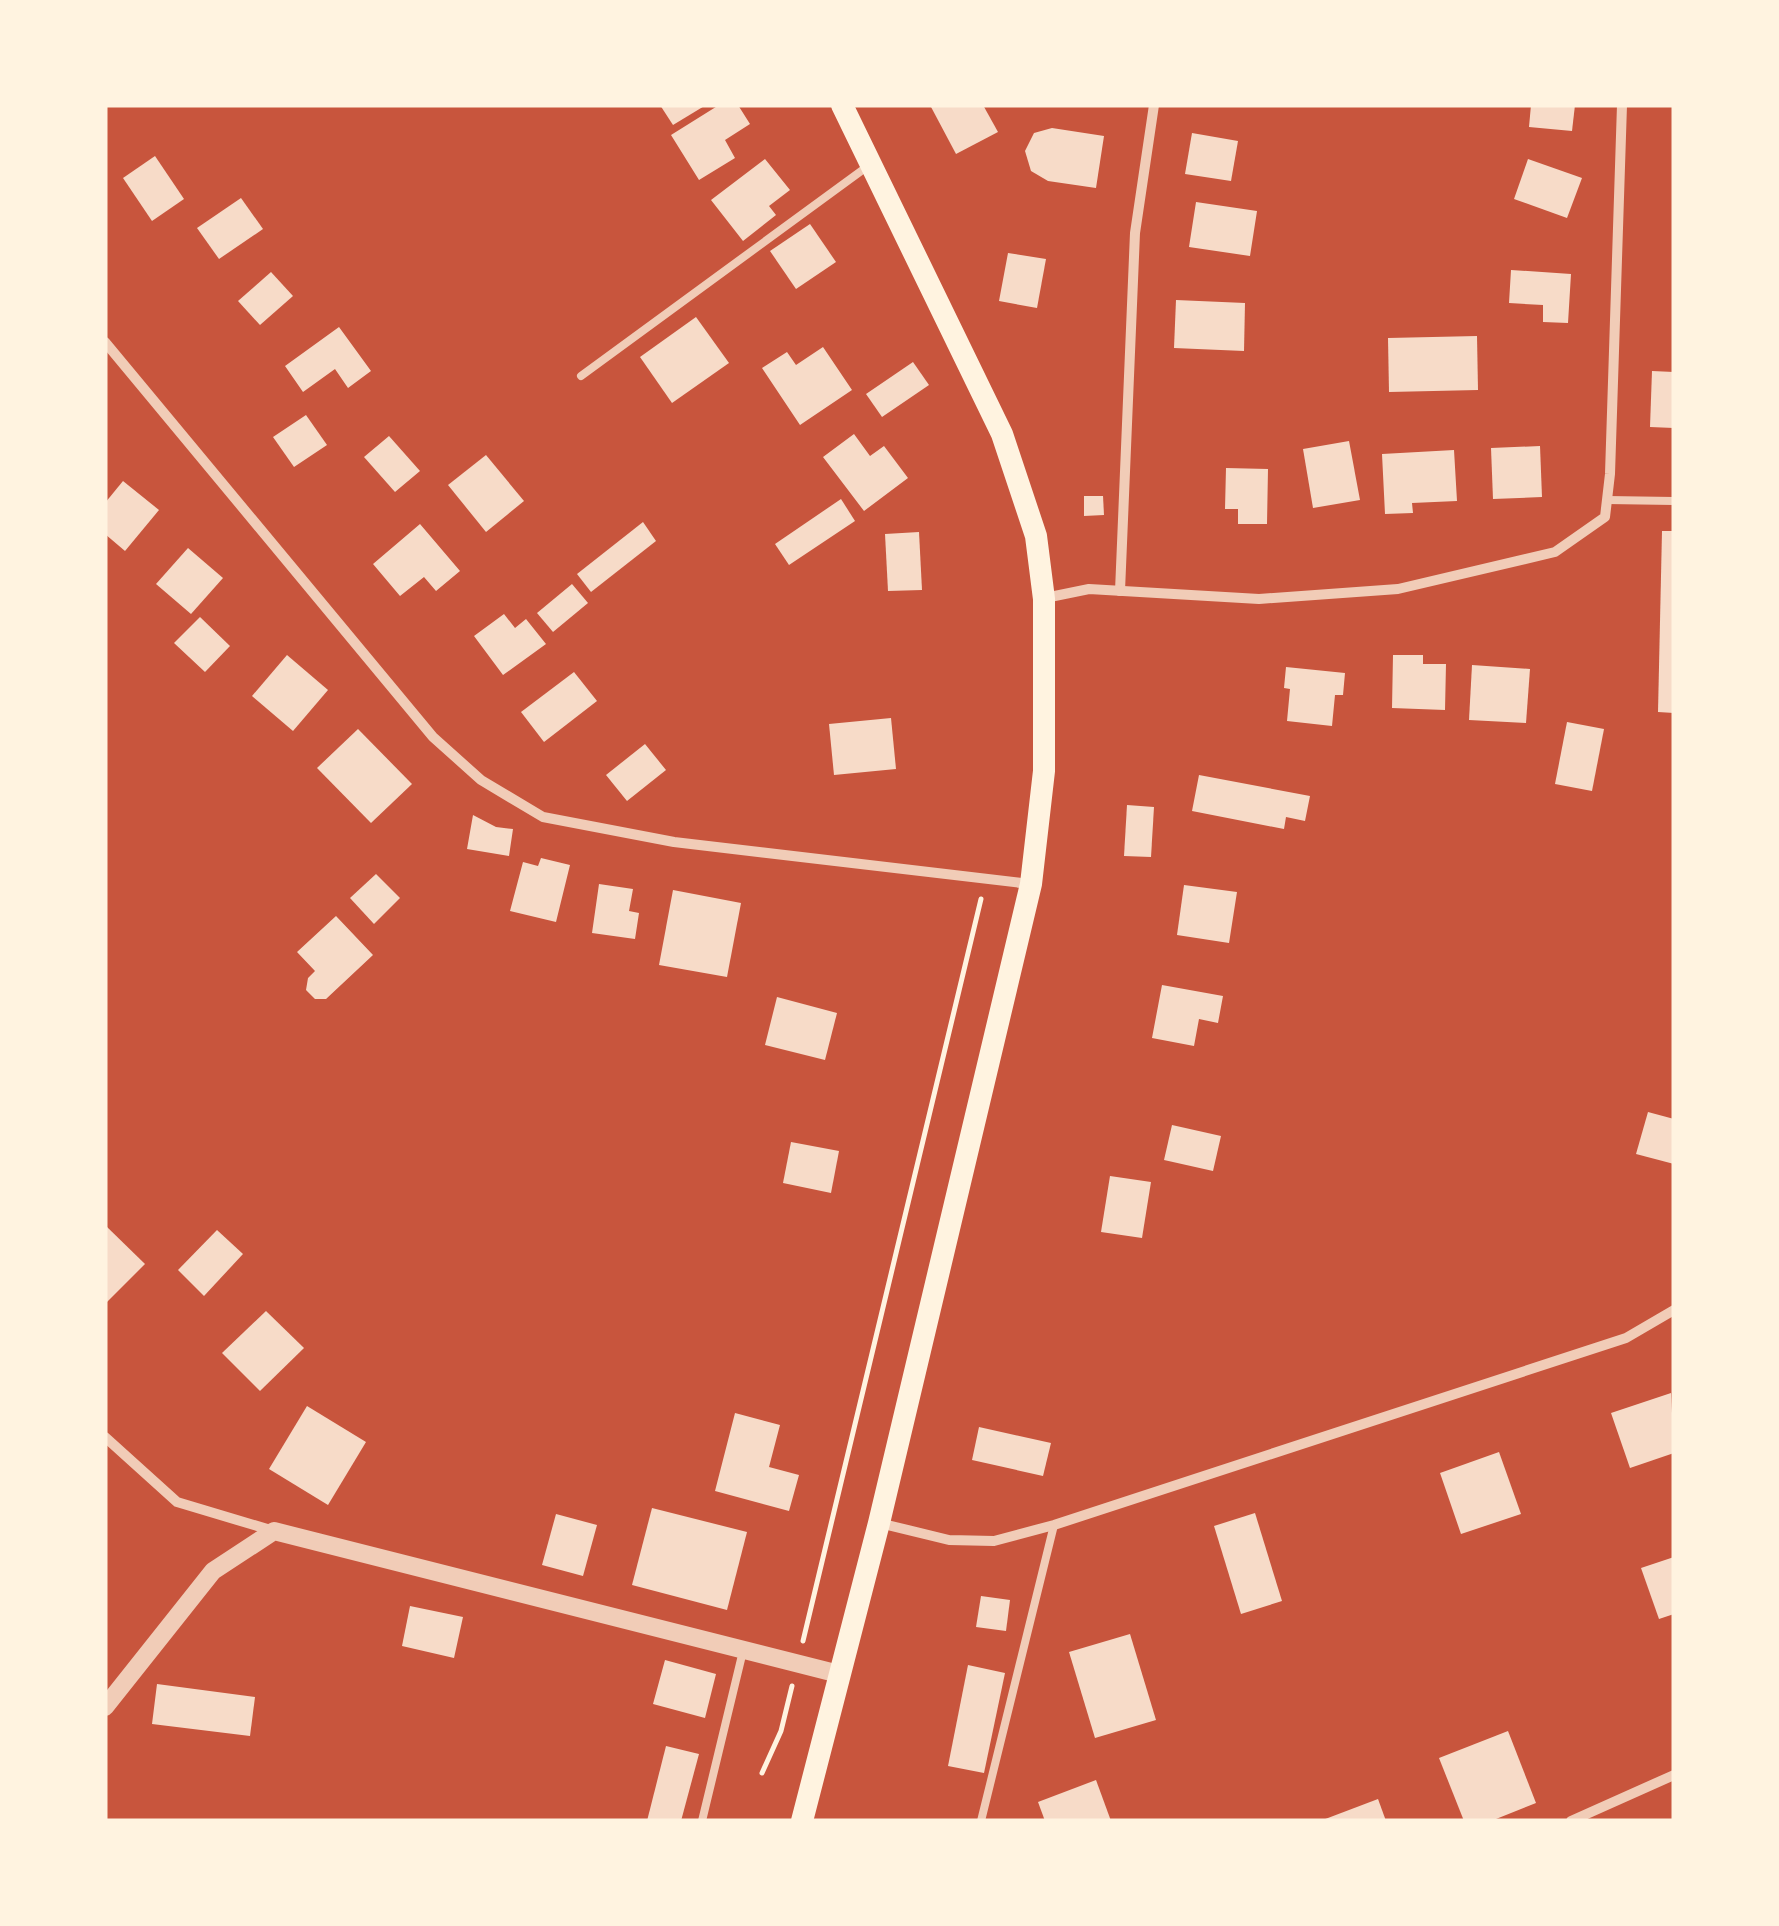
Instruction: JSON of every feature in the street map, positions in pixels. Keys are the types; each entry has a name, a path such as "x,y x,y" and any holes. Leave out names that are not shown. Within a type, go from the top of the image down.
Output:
{"main road":[{"path":"802,1821 878,1523 1031,884 1044,771 1044,599 1036,536 1002,434 842,105"}],"street":[{"path":"1120,591 1135,233 1154,105"},
{"path":"1044,599 1088,589 1259,599 1398,589 1555,552 1605,517 1622,105"},
{"path":"105,342 432,736 481,780 543,817 674,842 1031,884"},
{"path":"878,1523 950,1540 994,1541 1054,1525 1626,1338 1674,1310"},
{"path":"105,1437 177,1502 274,1531 839,1674"},
{"path":"105,1706 214,1571 274,1531"},
{"path":"1571,1821 1674,1775"}],"lane":[{"path":"580,376 872,164"},
{"path":"1607,500 1674,502"},
{"path":"981,1821 1054,1525"},
{"path":"702,1821 743,1650"}],"path":[{"path":"762,1773 781,1731 986,880"}],"building":[{"path":"660,105 706,105 673,125"},
{"path":"719,105 738,105 750,124 725,140 735,158 699,180 671,135"},
{"path":"930,105 983,105 998,132 956,154"},
{"path":"1531,105 1575,105 1572,131 1529,127"},
{"path":"1052,128 1104,136 1096,188 1048,181 1031,171 1025,151 1034,133"},
{"path":"1192,133 1238,141 1231,181 1185,174"},
{"path":"155,156 184,199 152,221 123,178"},
{"path":"765,159 790,190 769,206 776,215 743,241 711,200"},
{"path":"1528,159 1582,178 1567,218 1514,199"},
{"path":"241,198 263,229 219,259 197,228"},
{"path":"1196,202 1257,211 1250,256 1189,247"},
{"path":"810,224 836,262 796,289 770,251"},
{"path":"1008,253 1046,259 1037,308 999,301"},
{"path":"1511,270 1571,274 1568,323 1543,322 1543,305 1509,303"},
{"path":"271,272 293,296 260,325 238,301"},
{"path":"1176,300 1245,303 1244,351 1174,348"},
{"path":"696,317 729,363 672,403 640,357"},
{"path":"339,327 371,371 348,388 335,369 303,392 285,366"},
{"path":"1477,336 1478,390 1389,392 1388,338"},
{"path":"823,347 852,390 800,425 762,368 787,352 796,365"},
{"path":"913,362 929,385 882,417 866,394"},
{"path":"1652,371 1674,372 1674,428 1650,427"},
{"path":"306,415 327,445 294,467 273,437"},
{"path":"854,434 870,456 884,446 908,478 864,511 823,457"},
{"path":"389,436 420,471 395,492 364,457"},
{"path":"1349,441 1360,500 1313,508 1303,449"},
{"path":"1540,446 1542,497 1493,499 1491,448"},
{"path":"1454,450 1457,501 1412,503 1413,513 1385,514 1382,454"},
{"path":"486,455 524,501 486,532 448,485"},
{"path":"1226,468 1268,469 1267,524 1238,524 1238,509 1225,509"},
{"path":"123,481 159,510 125,551 105,534 105,503"},
{"path":"1084,496 1103,496 1104,515 1084,516"},
{"path":"841,499 855,521 789,565 775,544"},
{"path":"643,522 656,541 591,592 577,574"},
{"path":"420,524 460,571 436,591 424,577 400,596 373,564"},
{"path":"1662,531 1674,531 1674,713 1658,712"},
{"path":"919,532 922,590 888,591 885,534"},
{"path":"188,548 223,578 191,614 156,584"},
{"path":"572,584 588,603 553,632 537,613"},
{"path":"504,614 515,628 526,619 546,644 503,675 474,636"},
{"path":"200,617 230,646 205,672 174,643"},
{"path":"287,655 328,690 293,731 252,696"},
{"path":"1393,655 1423,655 1423,664 1446,664 1445,710 1392,708"},
{"path":"1472,665 1530,669 1526,723 1469,720"},
{"path":"1286,667 1345,673 1343,695 1335,695 1332,726 1287,721 1290,689 1284,688"},
{"path":"574,672 597,701 544,742 521,712"},
{"path":"891,718 896,769 834,775 829,724"},
{"path":"1567,722 1604,729 1592,791 1555,784"},
{"path":"358,729 412,784 371,823 317,768"},
{"path":"645,744 666,770 627,801 606,775"},
{"path":"1199,775 1310,796 1305,821 1286,817 1284,829 1192,811"},
{"path":"1127,805 1154,807 1151,857 1124,856"},
{"path":"473,815 496,827 513,829 509,856 467,849"},
{"path":"541,858 570,865 556,922 510,911 523,862 538,866"},
{"path":"376,874 400,898 374,924 350,898"},
{"path":"599,884 633,889 629,911 639,913 635,939 592,933"},
{"path":"1184,885 1237,892 1229,943 1177,935"},
{"path":"673,890 741,903 727,977 659,965"},
{"path":"336,916 373,955 326,999 315,999 306,990 308,978 315,971 297,952"},
{"path":"1162,985 1223,996 1218,1023 1199,1019 1194,1046 1152,1038"},
{"path":"777,997 837,1013 825,1060 765,1045"},
{"path":"1648,1112 1674,1119 1674,1164 1636,1154"},
{"path":"1172,1125 1221,1136 1213,1171 1164,1160"},
{"path":"791,1142 839,1151 831,1193 783,1183"},
{"path":"1110,1176 1151,1182 1142,1238 1101,1232"},
{"path":"105,1225 145,1264 105,1304"},
{"path":"217,1230 243,1254 204,1296 178,1270"},
{"path":"266,1311 304,1348 260,1391 222,1353"},
{"path":"1671,1393 1674,1453 1630,1468 1611,1413"},
{"path":"307,1406 366,1442 328,1505 269,1469"},
{"path":"735,1413 780,1425 769,1467 799,1475 789,1511 715,1491"},
{"path":"979,1427 1051,1443 1043,1476 972,1460"},
{"path":"1499,1452 1521,1514 1461,1534 1440,1473"},
{"path":"652,1508 747,1532 727,1610 632,1585"},
{"path":"1255,1513 1282,1601 1241,1614 1214,1526"},
{"path":"556,1514 597,1525 583,1576 542,1565"},
{"path":"1674,1557 1674,1614 1659,1619 1641,1568"},
{"path":"981,1596 1010,1600 1006,1631 976,1627"},
{"path":"410,1606 463,1617 454,1658 402,1646"},
{"path":"1130,1634 1156,1720 1095,1738 1069,1652"},
{"path":"665,1660 716,1674 705,1718 653,1704"},
{"path":"968,1665 1005,1673 984,1773 948,1766"},
{"path":"157,1684 255,1697 250,1736 152,1724"},
{"path":"1508,1731 1536,1803 1491,1821 1464,1821 1439,1758"},
{"path":"666,1746 699,1754 681,1821 647,1821"},
{"path":"1096,1780 1111,1821 1045,1821 1038,1802"},
{"path":"1378,1799 1386,1821 1320,1821"}]}
